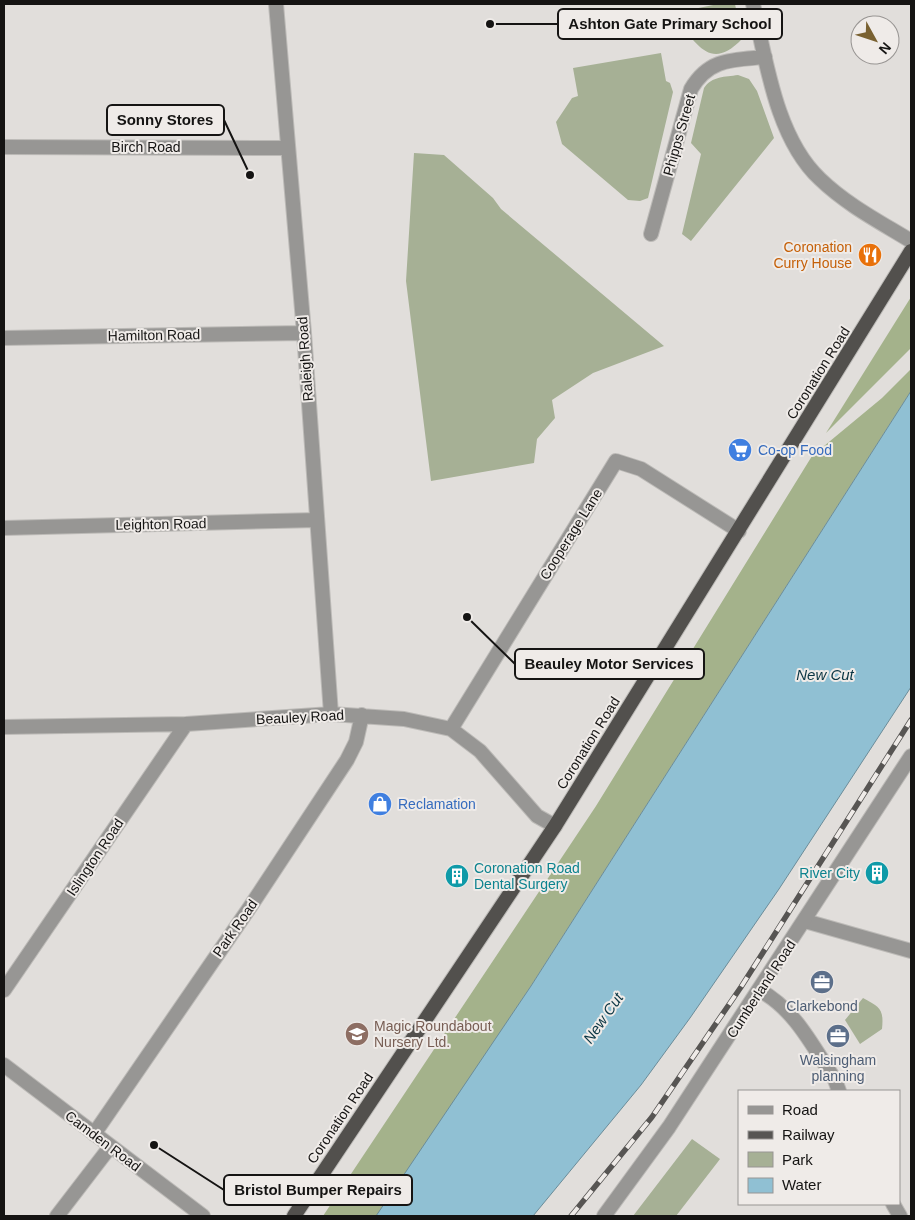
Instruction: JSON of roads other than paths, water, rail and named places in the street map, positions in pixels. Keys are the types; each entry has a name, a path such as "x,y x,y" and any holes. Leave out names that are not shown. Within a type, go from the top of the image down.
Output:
{"highway":[{"name":"Coronation Road","path":"294,1216 556,826 911,251"}],"street":[{"name":"Raleigh Road","path":"276,4 304,333 331,714"},
{"path":"753,4 782,118 796,148 819,178 842,198 911,242"},
{"name":"Phipps Street","path":"651,234 691,89 700,74 732,60 765,57"},
{"name":"Birch Road","path":"4,147 287,148"},
{"name":"Hamilton Road","path":"4,338 304,333"},
{"name":"Cooperage Lane","path":"451,729 616,461 641,469 739,531"},
{"name":"Leighton Road","path":"4,528 318,520"},
{"name":"Beauley Road","path":"4,727 186,724 331,714 404,719 451,729 480,751 537,816 556,826"},
{"name":"Park Road","path":"94,1134 250,907 347,760 356,742 362,715"},
{"name":"Islington Road","path":"4,990 186,724"},
{"name":"Cumberland Road","path":"604,1216 670,1127 911,756"},
{"path":"805,921 911,950"},
{"path":"759,990 775,999 790,1012 835,1080 839,1090"},
{"name":"Camden Road","path":"4,1065 203,1216"},
{"path":"57,1216 110,1147"},
{"path":"894,1205 900,1216"}],"water":[{"name":"New Cut","path":"911,391 911,687 779,889 690,1018 641,1085 533,1216 376,1216 531,986"}],"railway":[{"path":"571,1216 652,1117 741,987 911,720"}],"place":[{"name":"Ashton Gate Primary School","path":"490,24"},
{"name":"Sonny Stores","path":"250,175"},
{"name":"Coronation Curry House","path":"870,255"},
{"name":"Co-op Food","path":"740,450"},
{"name":"Beauley Motor Services","path":"467,617"},
{"name":"Reclamation","path":"380,804"},
{"name":"River City","path":"877,873"},
{"name":"Coronation Road Dental Surgery","path":"457,876"},
{"name":"Clarkebond","path":"822,982"},
{"name":"Magic Roundabout Nursery Ltd.","path":"357,1034"},
{"name":"Walsingham planning","path":"838,1036"},
{"name":"Bristol Bumper Repairs","path":"154,1145"}]}
